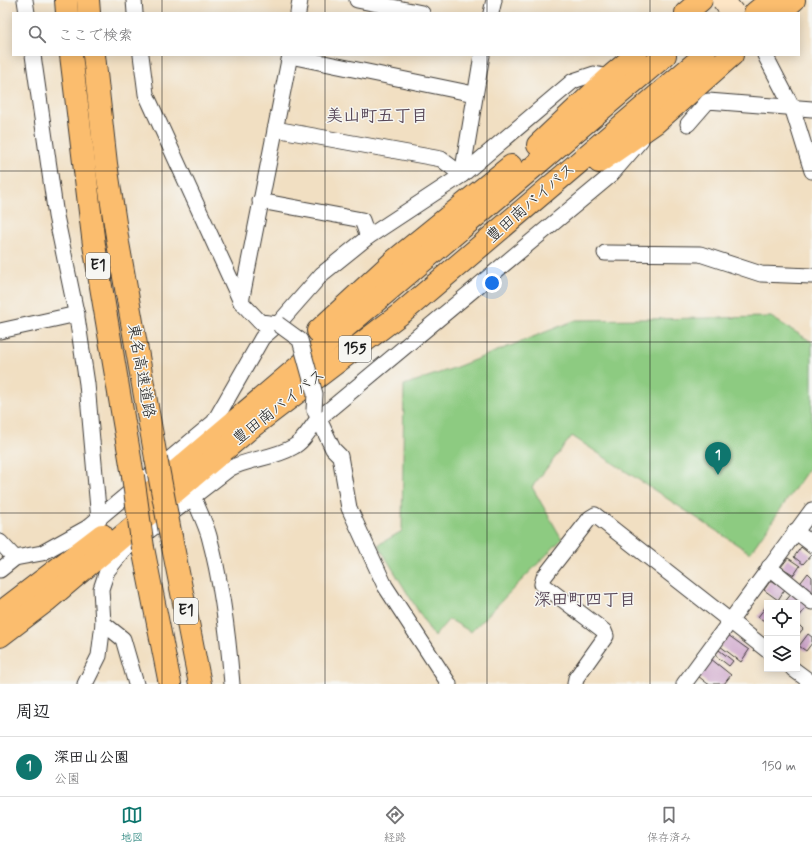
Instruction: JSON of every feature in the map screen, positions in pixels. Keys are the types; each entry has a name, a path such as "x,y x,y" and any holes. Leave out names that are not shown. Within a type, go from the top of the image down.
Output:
{"highway":[{"path":"66,0 67,12"},
{"path":"88,0 89,12"},
{"path":"687,12 701,0"},
{"path":"717,12 732,0"},
{"path":"757,12 771,0"},
{"path":"780,12 794,0"},
{"name":"東名高速道路","path":"71,56 94,245 133,476 143,548 170,684"},
{"name":"東名高速道路","path":"94,56 106,164 118,243 156,458 200,684"},
{"name":"155","path":"258,402 322,326 395,260 540,143 610,77 635,56"},
{"name":"豊田南バイパス","path":"0,613 93,542 664,56"},
{"name":"豊田南バイパス","path":"0,636 46,601 249,429 403,312 704,56"},
{"name":"155","path":"304,388 349,361 470,271 604,157 655,123 731,56"}],"main road":[{"path":"723,0 732,12"}],"street":[{"path":"25,0 27,12"},
{"path":"134,0 135,12"},
{"path":"298,12 300,0"},
{"path":"357,0 417,12"},
{"path":"491,12 494,0"},
{"path":"33,56 56,216 77,314 88,384 99,520"},
{"path":"141,56 146,94 241,302 260,322 278,324 300,340 315,394 316,415 333,449 340,456 349,508 385,586 449,684"},
{"path":"241,302 290,56 474,94"},
{"path":"462,175 474,94 482,56"},
{"path":"766,56 792,107 812,171"},
{"path":"0,570 15,558 42,554 99,520 214,422 262,338 278,324 322,274 368,237 462,175 573,81 594,74 610,77"},
{"path":"688,124 708,101 812,109"},
{"path":"85,684 99,656 103,624 101,589 107,571 124,550 229,469 242,462 280,453 294,447 302,440 316,415 610,176 655,123"},
{"path":"275,129 441,160 462,175"},
{"path":"260,201 362,220 368,237"},
{"path":"605,253 700,254 760,274 812,276"},
{"path":"0,331 77,314"},
{"path":"193,496 208,534 216,564 227,634 232,684"},
{"path":"684,684 795,531 812,510"},
{"path":"574,684 576,678 606,636 604,631 542,584 549,571 590,518 595,515 764,648"},
{"path":"795,531 812,544"},
{"path":"0,542 15,558"},
{"path":"769,567 812,602"},
{"path":"103,624 123,639 136,684"},
{"path":"797,672 812,683"}],"green space":[{"path":"771,317 812,342 812,464 750,553 572,436 532,487 562,539 471,632 449,619 434,637 378,545 402,531 404,385 454,368 576,320"}],"building":[{"path":"812,520 812,537 804,531"},
{"path":"801,547 811,555 803,564 794,557"},
{"path":"788,558 800,566 794,575 781,567"},
{"path":"808,573 812,577 812,596 798,586"},
{"path":"771,580 785,589 778,600 764,590"},
{"path":"792,593 808,605 800,616 800,600 786,600"},
{"path":"764,609 764,621 758,617"},
{"path":"808,634 812,637 812,643 806,651 800,647"},
{"path":"728,635 749,650 741,662 720,646"},
{"path":"719,650 733,661 729,666 715,655"},
{"path":"711,659 731,675 724,684 708,684 698,676"}],"place":[{"name":"深田山公園","path":"718,475"}],"district":[{"name":"美山町五丁目","path":"377,116"},
{"name":"深田町四丁目","path":"585,600"}]}
